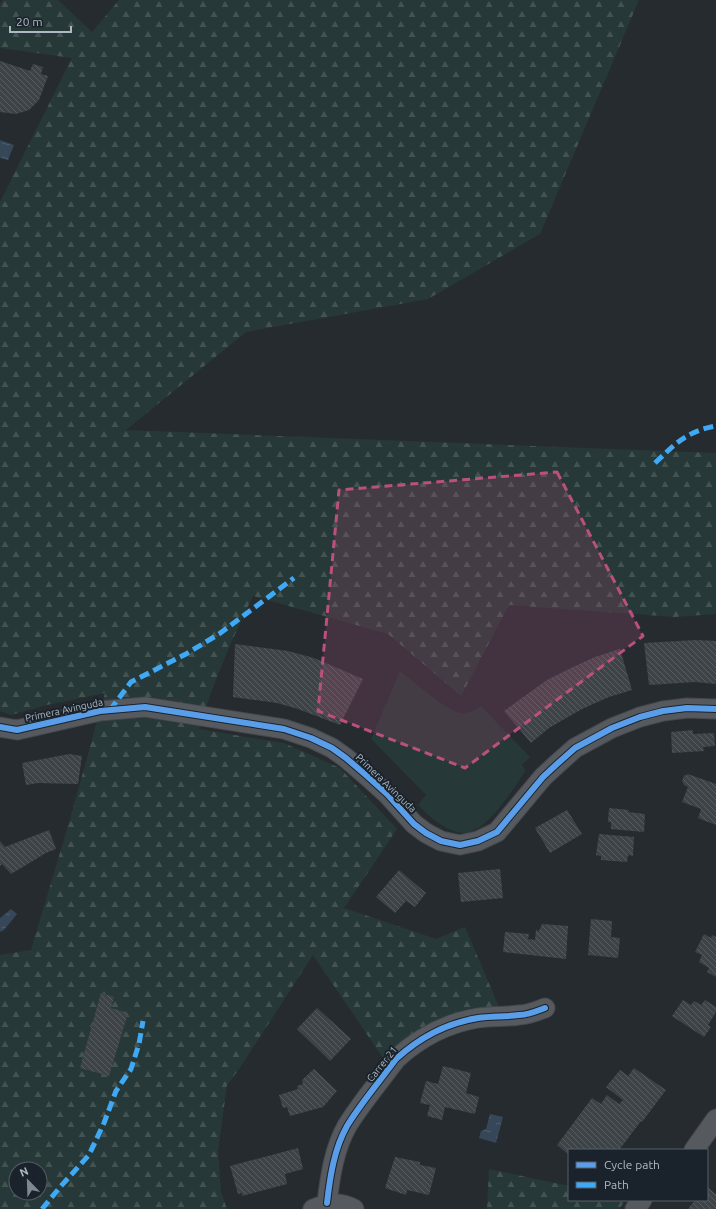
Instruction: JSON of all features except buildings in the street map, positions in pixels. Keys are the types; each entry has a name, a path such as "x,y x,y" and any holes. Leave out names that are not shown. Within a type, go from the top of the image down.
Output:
{"street":[{"name":"Primera Avinguda","path":"0,727 17,730 100,711 145,707 284,729 311,738 332,748 346,758 387,794 414,824 426,833 441,841 460,845 478,841 496,832 543,777 575,748 640,717 664,710 687,708 716,709"},
{"name":"Carrer 21","path":"320,1206 347,1127 396,1059 404,1051 435,1031 451,1025 477,1018 520,1015 545,1008"},
{"path":"695,1149 716,1119"},
{"path":"635,1209 641,1201"},
{"path":"320,1206 346,1205 354,1209"}],"highlighted area":[{"path":"557,472 643,636 465,768 318,711 339,490"}],"green space":[{"path":"3,0 58,0 92,32 119,0 639,0 540,234 428,299 246,332 126,430 716,453 716,614 674,617 509,605 461,696 388,634 253,596 223,661 199,729 284,743 340,768 397,829 344,908 436,939 465,927 499,1007 469,1010 436,1022 406,1038 383,1058 313,955 227,1085 218,1151 221,1192 227,1209 0,1209 0,955 31,950 70,819 105,693 47,705 11,715 0,711 0,202 72,58 0,48 0,4"},
{"path":"400,671 439,702 455,711 466,713 481,706 530,757 522,765 526,770 500,808 483,825 474,830 465,833 452,831 439,824 427,814 418,805 426,795 371,739"},
{"path":"489,1169 568,1186 568,1201 625,1201 619,1209 487,1209"}],"water":[{"path":"0,140 14,145 8,160 0,158"},
{"path":"11,909 17,914 4,930 0,932 0,918"},
{"path":"490,1114 503,1117 496,1143 479,1138 481,1131 486,1129"}],"marked path":[{"path":"655,463 682,439 697,431 716,426"},
{"path":"110,710 131,682 186,654 219,634 294,578"},
{"path":"42,1209 89,1155 104,1123 116,1091 131,1069 139,1044 143,1021"}],"cycle path":[{"path":"0,727 17,730 100,711 145,707 284,729 311,738 332,748 346,758 387,794 414,824 426,833 441,841 460,845 478,841 497,832 543,777 557,764 575,748 612,728 640,717 663,711 687,708 716,709"},
{"path":"327,1203 333,1163 347,1126 396,1059 414,1044 434,1032 455,1024 478,1018 532,1013 545,1008"}]}
